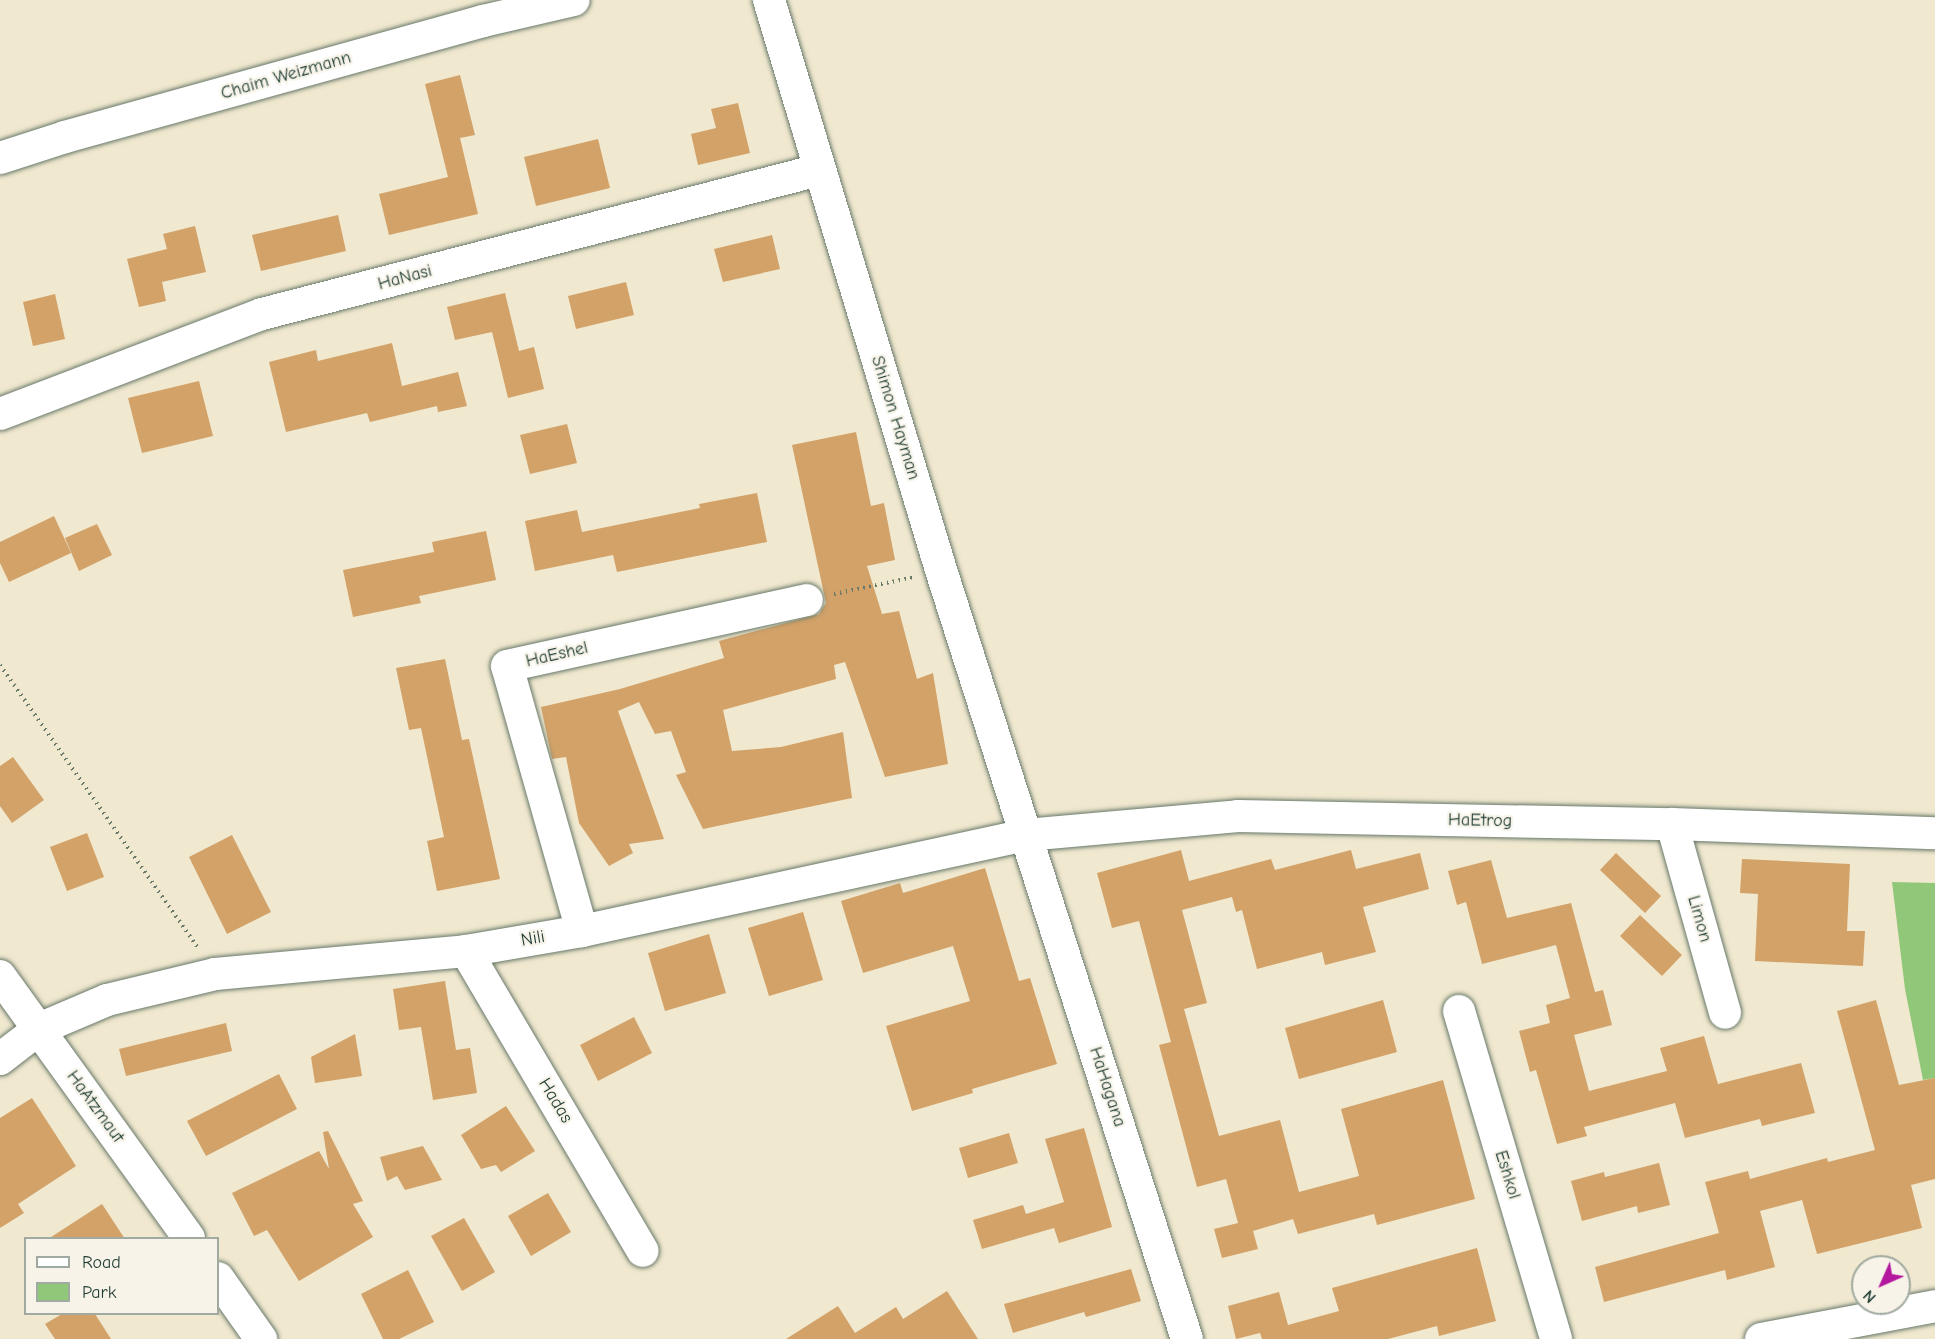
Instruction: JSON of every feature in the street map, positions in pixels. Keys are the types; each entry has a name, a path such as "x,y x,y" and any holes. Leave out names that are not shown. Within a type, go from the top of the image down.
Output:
{"street":[{"name":"Chaim Weizmann","path":"0,158 65,137 483,21 574,0"},
{"name":"Shimon Hayman","path":"769,0 941,570 1026,835"},
{"name":"HaNasi","path":"0,414 262,314 819,171"},
{"name":"HaEshel","path":"582,931 507,666 807,600"},
{"name":"HaEtrog","path":"1026,835 1238,816 1672,824 1935,833"},
{"name":"Limon","path":"1672,824 1725,1013"},
{"name":"Nili","path":"0,1059 39,1029 107,1000 215,974 466,951 582,931 1026,835"},
{"name":"HaHagana","path":"1026,835 1187,1339"},
{"name":"Hadas","path":"466,951 643,1251"},
{"name":"HaAtzmaut","path":"0,976 188,1237"},
{"name":"Eshkol","path":"1459,1011 1556,1339"},
{"path":"219,1279 261,1339"},
{"path":"1761,1339 1883,1327 1935,1306"}],"path":[{"path":"807,600 941,570"},
{"path":"0,665 215,974"}],"green space":[{"path":"1892,882 1935,883 1935,1078 1923,1080 1905,989"}],"building":[{"path":"460,75 475,135 460,138 478,214 389,235 379,194 448,177 425,84"},
{"path":"738,103 750,153 698,165 691,134 716,128 711,109"},
{"path":"598,139 610,188 536,206 524,157"},
{"path":"338,215 346,251 261,271 252,235"},
{"path":"195,226 206,272 162,282 166,301 139,307 127,259 167,249 163,234"},
{"path":"772,235 780,269 723,282 714,249"},
{"path":"626,282 634,315 576,329 568,296"},
{"path":"505,293 519,351 534,347 544,389 508,398 492,332 455,340 447,307"},
{"path":"55,294 65,339 33,346 23,302"},
{"path":"392,343 402,386 458,372 467,406 438,412 437,406 370,422 367,413 286,432 269,362 316,350 318,361"},
{"path":"199,381 213,436 142,453 128,398"},
{"path":"567,424 577,463 530,474 520,435"},
{"path":"856,432 871,506 884,503 895,560 867,566 882,614 899,611 917,679 933,673 948,764 885,777 845,662 834,665 836,679 723,710 732,751 781,747 843,732 852,798 703,829 676,775 686,772 671,731 655,734 639,702 618,711 664,839 629,844 633,853 609,866 579,823 566,757 552,759 541,707 620,689 724,658 719,641 819,614 826,603 792,445"},
{"path":"757,493 767,542 617,572 613,555 535,571 525,521 577,510 582,532 700,508 699,504"},
{"path":"54,516 71,553 9,582 0,563 0,542"},
{"path":"97,524 112,555 79,571 65,538"},
{"path":"486,531 496,580 419,596 421,603 353,617 343,570 434,552 432,542"},
{"path":"445,659 462,740 469,739 500,879 437,891 427,841 444,837 421,728 409,730 396,668"},
{"path":"13,757 44,800 12,823 0,806 0,766"},
{"path":"87,833 104,877 67,891 50,847"},
{"path":"232,835 271,912 227,934 189,857"},
{"path":"1181,850 1189,881 1271,859 1275,870 1351,850 1356,869 1420,853 1429,889 1363,907 1376,952 1325,965 1322,952 1257,969 1242,910 1236,912 1232,897 1182,910 1207,1003 1184,1009 1219,1136 1280,1120 1299,1192 1359,1176 1341,1109 1443,1080 1475,1199 1377,1225 1374,1214 1298,1234 1293,1219 1253,1231 1258,1249 1222,1258 1214,1229 1238,1223 1226,1179 1197,1187 1159,1045 1171,1042 1139,921 1112,928 1097,873"},
{"path":"1616,853 1661,896 1645,913 1600,870"},
{"path":"1742,859 1850,864 1847,931 1865,931 1863,966 1755,961 1758,894 1740,893"},
{"path":"1491,860 1507,918 1571,903 1595,992 1603,990 1612,1025 1574,1035 1589,1091 1667,1071 1660,1048 1704,1036 1718,1084 1801,1063 1815,1113 1762,1126 1760,1119 1685,1138 1675,1103 1584,1127 1587,1136 1557,1144 1536,1070 1530,1072 1519,1031 1550,1023 1546,1005 1570,998 1556,945 1482,964 1466,902 1457,905 1448,871"},
{"path":"985,868 1019,981 1030,978 1057,1064 972,1089 973,1093 912,1111 886,1026 970,1001 953,946 863,973 841,901 900,883 903,893"},
{"path":"803,912 823,980 769,996 748,928"},
{"path":"1640,915 1682,955 1662,976 1620,936"},
{"path":"709,934 726,993 665,1011 648,953"},
{"path":"445,981 456,1050 470,1048 477,1093 433,1100 421,1027 399,1030 393,989"},
{"path":"1383,1000 1397,1052 1299,1079 1285,1028"},
{"path":"1876,1000 1899,1085 1935,1078 1935,1179 1911,1185 1922,1228 1817,1254 1802,1200 1760,1211 1775,1267 1727,1280 1725,1270 1604,1302 1595,1267 1719,1233 1705,1182 1748,1171 1750,1179 1827,1158 1828,1162 1875,1150 1837,1011"},
{"path":"634,1017 652,1053 598,1081 580,1045"},
{"path":"226,1023 232,1051 126,1076 119,1049"},
{"path":"355,1034 362,1076 315,1083 311,1057"},
{"path":"279,1074 297,1109 206,1156 187,1121"},
{"path":"32,1098 76,1166 18,1204 24,1213 0,1228 0,1118"},
{"path":"506,1106 535,1151 501,1172 496,1165 481,1169 461,1135"},
{"path":"1084,1128 1112,1227 1059,1243 1054,1228 982,1249 973,1220 1023,1205 1026,1214 1064,1202 1045,1139"},
{"path":"328,1131 363,1201 353,1204 373,1237 299,1281 267,1230 254,1236 232,1193 319,1151 329,1169 323,1132"},
{"path":"1009,1133 1018,1163 968,1178 959,1148"},
{"path":"423,1146 442,1180 405,1190 397,1176 387,1181 380,1157"},
{"path":"1659,1163 1670,1205 1638,1213 1637,1206 1582,1221 1571,1181 1604,1172 1605,1177"},
{"path":"548,1193 571,1232 531,1256 508,1216"},
{"path":"102,1204 124,1237 51,1237"},
{"path":"464,1218 495,1272 462,1291 431,1236"},
{"path":"1477,1248 1496,1321 1439,1336 1437,1326 1388,1339 1262,1339 1260,1333 1236,1339 1228,1306 1279,1292 1288,1325 1339,1311 1332,1288"},
{"path":"1131,1269 1141,1301 1086,1317 1084,1312 1013,1333 1004,1304"},
{"path":"408,1270 434,1322 399,1339 383,1339 361,1294"},
{"path":"947,1291 978,1339 786,1339 838,1306 855,1333 896,1307 903,1319"},
{"path":"60,1315 96,1315 111,1339 55,1339 45,1324"}]}
